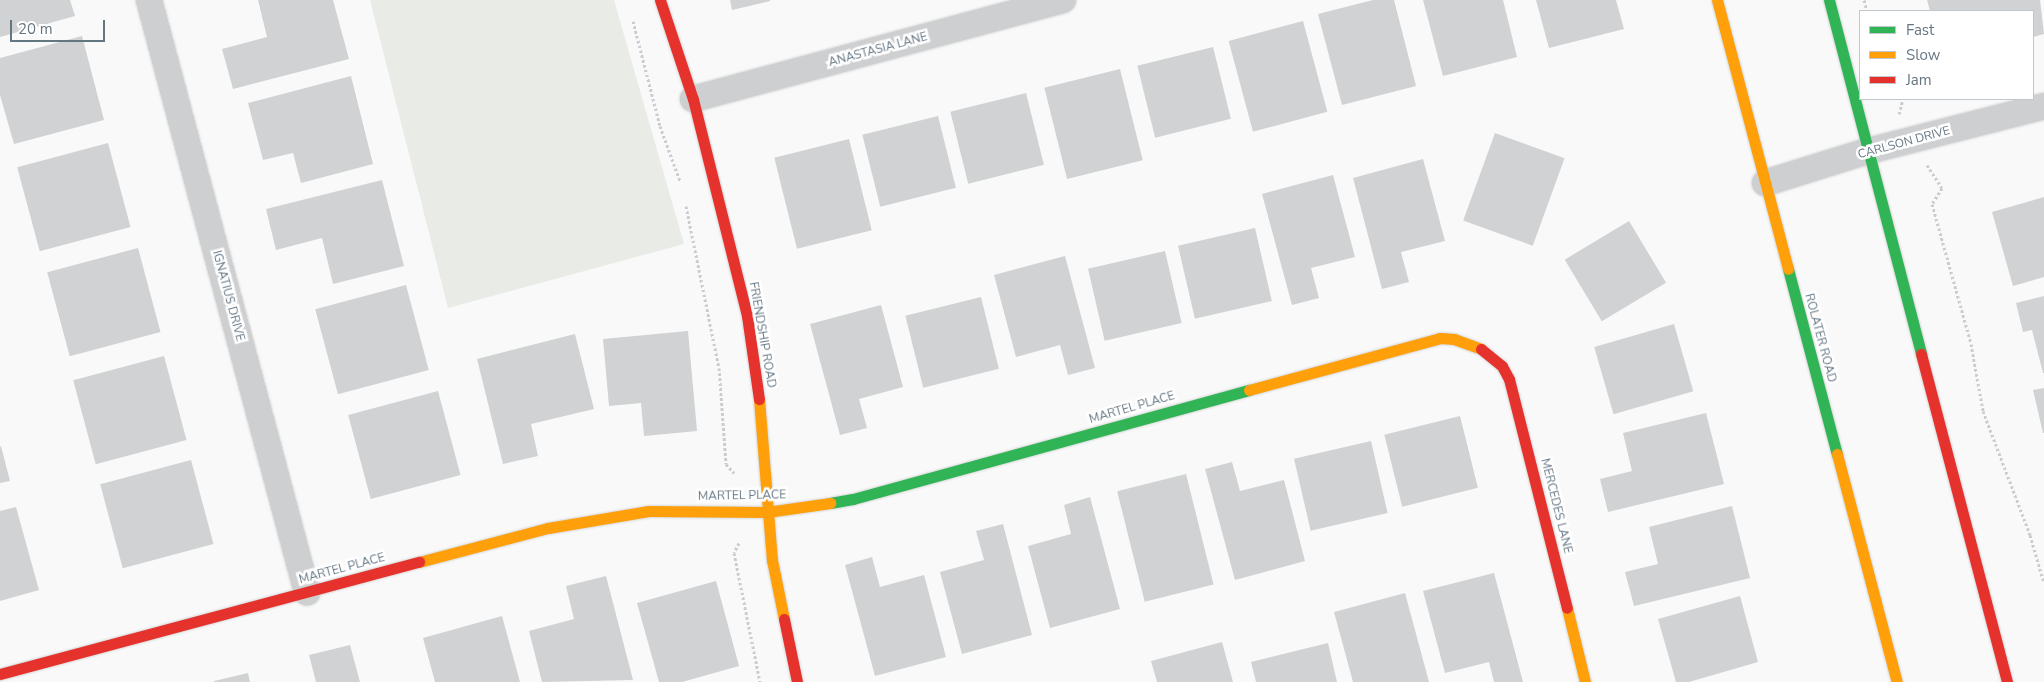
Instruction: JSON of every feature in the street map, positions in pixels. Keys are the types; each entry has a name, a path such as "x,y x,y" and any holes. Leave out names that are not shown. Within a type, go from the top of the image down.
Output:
{"street":[{"name":"IGNATIUS DRIVE","path":"149,0 306,592"},
{"name":"FRIENDSHIP ROAD","path":"660,0 693,99 747,316 761,411 772,560 796,682"},
{"name":"ANASTASIA LANE","path":"693,99 1063,0"},
{"name":"ROLATER ROAD","path":"1717,0 1897,682"},
{"path":"1829,0 2007,682"},
{"name":"CARLSON DRIVE","path":"1765,183 1868,151 2044,106"},
{"name":"MARTEL PLACE","path":"0,674 557,527 649,511 767,512 853,500 1426,340 1454,339 1480,348"},
{"name":"MERCEDES LANE","path":"1480,348 1502,366 1514,392 1585,682"}],"path":[{"path":"632,18 660,126 682,186"},
{"path":"1903,100 1898,112 1909,141 1942,188 1932,204 1971,344 1983,411 2030,535 2044,583"},
{"path":"685,200 719,368 726,464 736,476"},
{"path":"739,542 734,553 760,682"}],"shaded area":[{"path":"370,0 614,0 684,244 448,308"}],"building":[{"path":"0,0 70,0 75,16 0,37"},
{"path":"258,0 333,0 349,59 233,89 222,49 267,37"},
{"path":"730,0 770,0 770,1 732,10"},
{"path":"1373,0 1394,0 1416,86 1342,105 1318,14"},
{"path":"1423,0 1503,0 1517,57 1443,76"},
{"path":"1536,0 1616,0 1624,29 1549,48"},
{"path":"1927,0 2040,0 2044,34 2034,37 2034,10 1930,10"},
{"path":"1303,21 1327,112 1253,132 1229,41"},
{"path":"82,36 104,120 14,144 0,95 0,58"},
{"path":"1213,47 1231,119 1155,138 1137,66"},
{"path":"1120,69 1143,160 1067,179 1044,88"},
{"path":"351,76 373,164 301,183 293,153 263,160 248,103"},
{"path":"1026,93 1044,165 968,184 950,112"},
{"path":"938,116 956,188 880,207 862,135"},
{"path":"1495,133 1565,158 1533,246 1463,220"},
{"path":"849,139 872,230 797,249 774,158"},
{"path":"108,143 131,227 40,251 17,167"},
{"path":"1423,159 1445,241 1401,252 1409,282 1382,289 1353,178"},
{"path":"1333,175 1355,257 1311,268 1319,298 1292,305 1262,194"},
{"path":"382,180 404,266 333,284 322,238 276,250 266,209"},
{"path":"2044,197 2044,277 2013,286 1992,212"},
{"path":"1629,221 1666,283 1602,321 1565,260"},
{"path":"1255,228 1272,301 1195,319 1178,246"},
{"path":"138,248 161,332 70,356 47,272"},
{"path":"1165,251 1182,323 1105,341 1088,269"},
{"path":"1065,256 1095,368 1068,375 1060,345 1016,357 994,275"},
{"path":"406,285 429,370 338,394 315,309"},
{"path":"2044,296 2043,373 2032,330 2023,332 2016,303"},
{"path":"981,297 999,369 923,388 905,316"},
{"path":"881,305 903,387 859,399 867,428 840,435 810,324"},
{"path":"1674,324 1693,391 1614,414 1594,347"},
{"path":"688,331 697,431 644,436 641,403 609,406 603,339"},
{"path":"575,334 594,409 531,424 538,456 503,464 477,359"},
{"path":"164,356 187,440 96,464 73,380"},
{"path":"2044,388 2044,433 2043,433 2033,390"},
{"path":"438,391 461,475 371,499 348,415"},
{"path":"1706,413 1724,484 1608,512 1600,479 1632,471 1623,433"},
{"path":"1460,416 1478,488 1402,507 1384,435"},
{"path":"1371,441 1388,513 1311,531 1294,459"},
{"path":"0,447 10,481 0,483"},
{"path":"191,460 214,544 123,568 100,484"},
{"path":"1232,462 1240,491 1284,480 1305,561 1235,580 1205,469"},
{"path":"1186,474 1214,585 1145,602 1117,491"},
{"path":"1090,497 1120,609 1050,628 1028,546 1071,534 1064,505"},
{"path":"1732,506 1750,578 1634,606 1625,572 1658,564 1649,527"},
{"path":"16,507 39,590 0,601 0,511"},
{"path":"1003,524 1032,635 962,654 940,572 984,560 976,531"},
{"path":"872,557 880,587 924,575 946,657 875,676 845,565"},
{"path":"1494,573 1523,682 1494,682 1489,662 1445,673 1423,591"},
{"path":"606,576 633,680 542,682 529,631 574,619 566,586"},
{"path":"716,581 739,666 682,682 659,682 637,603"},
{"path":"1405,593 1429,682 1353,682 1334,612"},
{"path":"1740,596 1758,662 1689,682 1676,682 1658,619"},
{"path":"502,616 520,682 435,682 423,638"},
{"path":"1222,642 1233,682 1157,682 1151,661"},
{"path":"1328,643 1337,682 1256,682 1251,662"},
{"path":"350,645 360,682 316,682 309,655"},
{"path":"248,673 250,682 214,682 214,681"}],"traffic: fast":[{"path":"1829,0 1921,354"},
{"path":"1788,269 1837,454"},
{"path":"830,503 853,499 1249,390"}],"traffic: slow":[{"path":"1717,0 1788,269"},
{"path":"1249,390 1440,338 1454,339 1481,349"},
{"path":"759,399 772,560 784,619"},
{"path":"1837,454 1897,682"},
{"path":"419,562 548,528 649,511 767,512 830,503"},
{"path":"1567,608 1585,682"}],"traffic: jam":[{"path":"660,0 693,99 747,316 759,399"},
{"path":"1481,349 1502,366 1509,379 1567,608"},
{"path":"1921,354 2007,682"},
{"path":"0,674 419,562"},
{"path":"784,619 797,682"}]}
